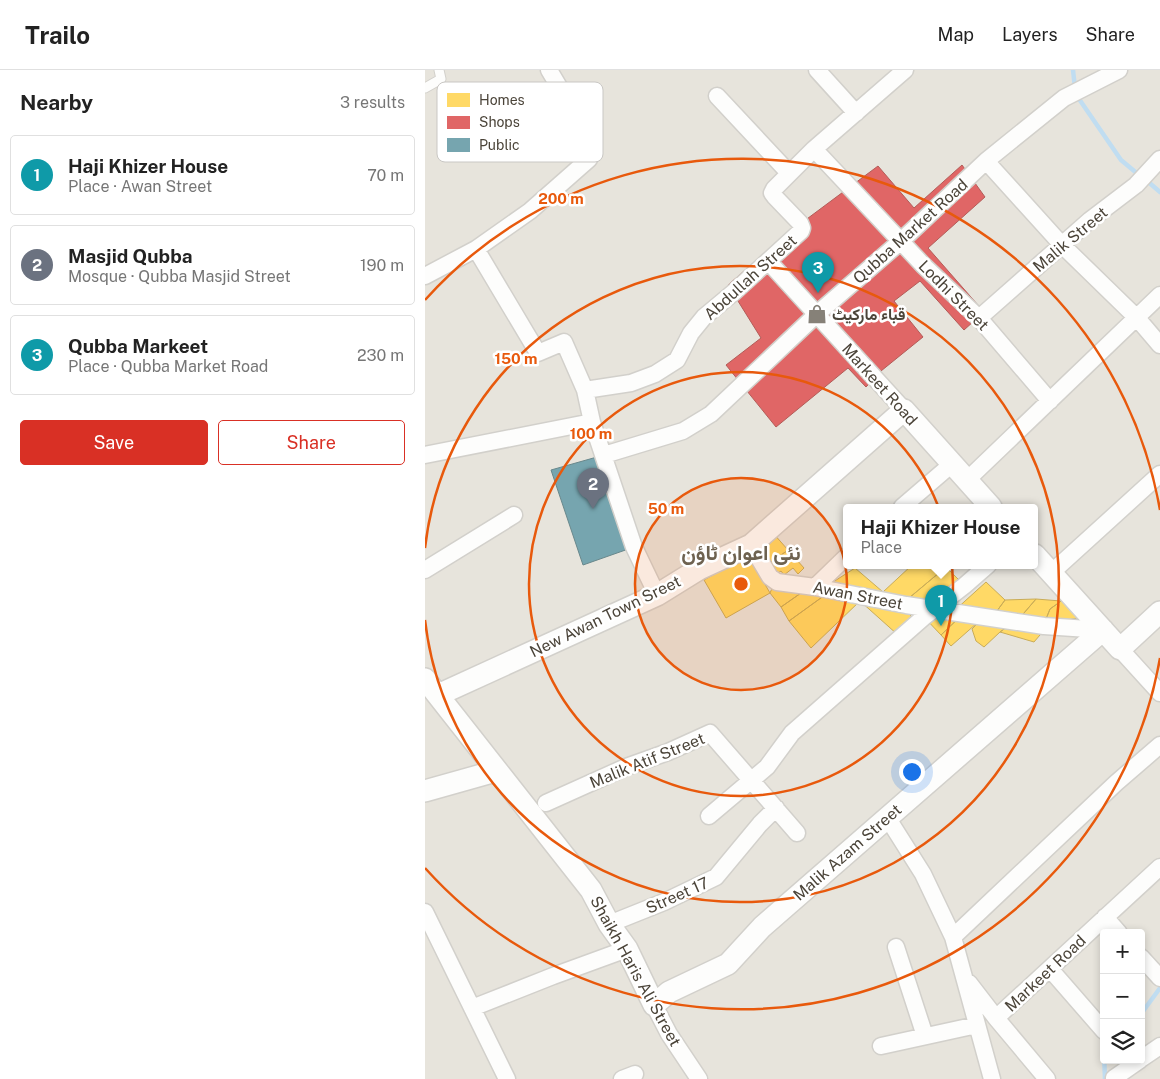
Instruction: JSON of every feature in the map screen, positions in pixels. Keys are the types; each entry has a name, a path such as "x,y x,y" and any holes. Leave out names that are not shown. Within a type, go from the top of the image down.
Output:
{"street":[{"path":"549,70 556,82"},
{"path":"817,70 856,113"},
{"name":"Abdullah Street","path":"585,390 631,383 655,374 677,360 691,332 704,317 801,231 802,228 773,193 774,189 814,149 905,70"},
{"name":"Qubba Market Road","path":"604,455 683,431 711,414 817,314 901,241 986,161 1064,98 1088,84 1119,70"},
{"path":"717,96 789,174"},
{"name":"Lodhi Street","path":"814,149 901,241 979,318 1050,401"},
{"path":"986,161 1062,245 1137,318 1160,345"},
{"path":"425,276 476,249 530,211 586,162"},
{"name":"Malik Street","path":"979,318 1091,220 1136,186 1155,164"},
{"path":"476,249 538,353 564,342 585,390 592,422 634,547 657,595"},
{"name":"Markeet Road","path":"768,261 988,504"},
{"path":"967,480 1160,295"},
{"name":"New Awan Town Sreet","path":"431,687 657,595 699,569 751,545 904,410"},
{"path":"425,455 592,422"},
{"path":"905,504 952,464"},
{"path":"1051,573 1160,474"},
{"path":"425,570 514,515"},
{"name":"Awan Street","path":"751,545 773,580 934,609 1044,626 1103,630"},
{"path":"1038,558 1160,693"},
{"path":"815,587 843,560"},
{"path":"709,816 767,767 792,733 934,609 983,569"},
{"path":"1120,649 1160,612"},
{"name":"Malik Azam Street","path":"654,1005 669,992 728,964 762,927 1103,630"},
{"name":"Shaikh Haris Ali Street","path":"431,687 591,890 609,924 627,949 669,1034 699,1079"},
{"name":"Malik Atif Street","path":"546,803 626,767 668,752 710,733 797,833"},
{"path":"953,937 1116,782 1160,745"},
{"path":"425,791 496,771"},
{"name":"Street 17","path":"609,924 664,902 716,877 760,824 776,808"},
{"path":"887,817 923,874 953,937 992,1079"},
{"name":"Markeet Road","path":"996,1018 1160,867"},
{"path":"425,912 507,1079"},
{"path":"1105,917 1116,929"},
{"path":"896,947 925,1036"},
{"path":"472,1008 627,949"},
{"path":"1145,961 1160,978"},
{"path":"1049,969 1100,1026"},
{"path":"963,975 1047,1079"},
{"path":"881,1046 977,1025"},
{"path":"1145,1057 1160,1046"},
{"path":"1114,1078 1135,1064"}],"lane":[{"path":"425,88 441,79 439,70"}],"shaded area":[{"path":"425,70 1160,70 1160,1079 425,1079"}],"building: Homes":[{"path":"773,533 788,550 770,563 759,544"},
{"path":"788,550 804,568 798,574 793,568 784,575 781,571 777,574 770,563"},
{"path":"748,555 770,593 726,618 704,580"},
{"path":"856,569 883,592 830,584"},
{"path":"908,569 944,569 909,598 883,592"},
{"path":"944,569 948,569 961,582 935,606 909,598"},
{"path":"986,582 1005,600 994,615 954,611"},
{"path":"773,586 801,593 781,607 770,593"},
{"path":"801,593 825,595 789,621 781,607"},
{"path":"1065,593 1081,612 1078,618 1044,624 1050,609 1060,602"},
{"path":"825,595 860,601 811,648 789,621"},
{"path":"1036,599 1018,620 994,615 1005,600"},
{"path":"1036,599 1061,601 1050,609 1044,624 1018,620"},
{"path":"860,601 901,606 913,618 898,635"},
{"path":"964,613 941,635 924,617"},
{"path":"964,613 985,616 951,646 941,635"},
{"path":"985,616 1015,621 984,647 976,641 972,629"},
{"path":"1015,621 1046,628 1034,642 1000,632"}],"building: Shops":[{"path":"962,165 985,197 928,248 984,312 964,330 920,281 894,301 923,337 881,371 866,387 848,368 776,427 726,365 761,338 728,285 784,236 878,166 914,208"}],"building: Public":[{"path":"604,455 634,547 583,565 551,470"}],"waterway":[{"path":"1073,70 1075,88"},
{"path":"1077,96 1121,160 1139,175"},
{"path":"1146,180 1160,192"},
{"path":"1145,1009 1160,988"},
{"path":"1104,1064 1105,1079"}],"place":[{"name":"Qubba Markeet","path":"818,293"},
{"name":"قباء مارکیٹ","path":"817,314"},
{"name":"Masjid Qubba","path":"593,509"},
{"name":"Haji Khizer House","path":"941,626"}],"district":[{"name":"نئی اعوان ٹاؤن","path":"741,553"}]}
